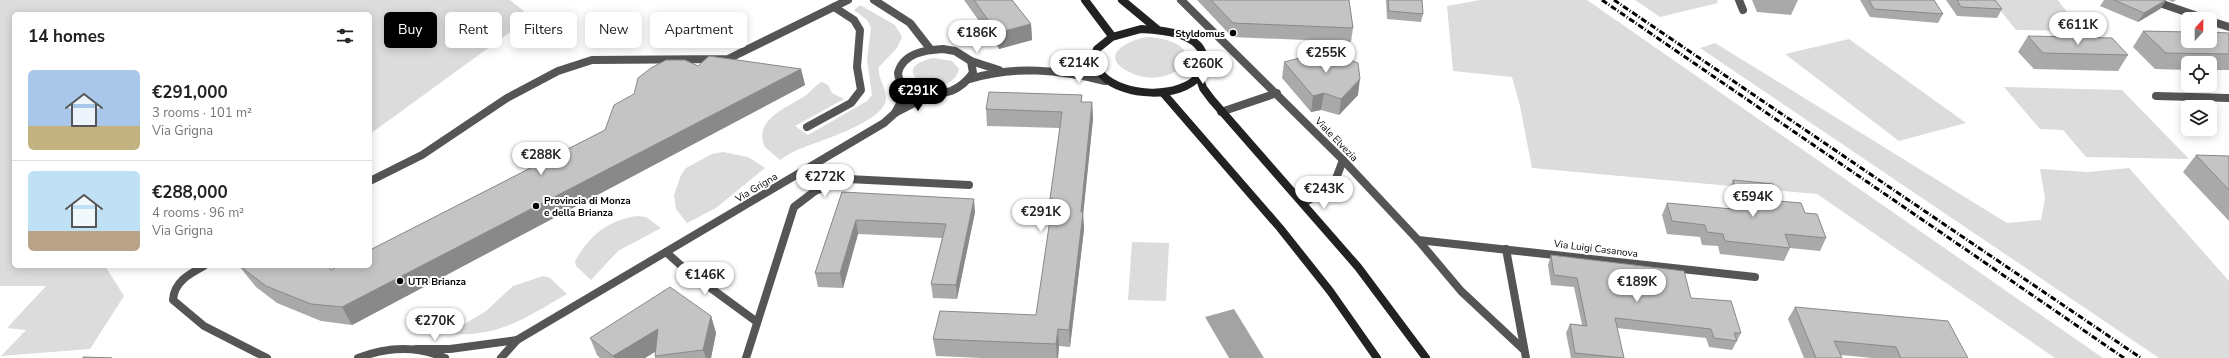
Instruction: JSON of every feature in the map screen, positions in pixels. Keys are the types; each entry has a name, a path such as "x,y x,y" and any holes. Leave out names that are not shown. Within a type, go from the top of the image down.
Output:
{"main road":[{"path":"1085,0 1112,36"},
{"path":"1122,0 1157,29"},
{"path":"1157,29 1173,32 1188,38 1198,46 1204,56 1204,66 1199,76 1184,86 1163,93 1131,91 1105,80 1097,72 1094,62 1095,53 1101,44 1112,36 1126,31 1157,29"},
{"path":"1199,76 1203,88 1221,112 1304,203 1358,267 1426,358"},
{"path":"1163,93 1280,228 1330,291 1377,358"}],"street":[{"path":"372,180 422,155 507,98 558,71 592,60 728,59 848,0"},
{"path":"874,0 910,23 931,50"},
{"name":"Viale Elvezia","path":"1181,0 1343,160 1418,240 1461,291 1524,354"},
{"path":"1739,0 1743,10"},
{"path":"2151,0 2186,12"},
{"path":"806,127 851,103 861,90 857,75 857,57 861,41 859,26 851,17 834,7"},
{"path":"2217,23 2229,27"},
{"path":"1002,71 971,61 955,51 931,50 910,57 898,69 898,76 901,83 908,89 932,94 954,90 970,79 1002,71 1055,71 1105,80"},
{"path":"1055,71 1069,67 1095,53"},
{"path":"970,79 973,73 971,61"},
{"name":"Via Grigna","path":"895,113 908,89"},
{"path":"1221,112 1276,93"},
{"name":"Via Grigna","path":"501,358 517,340 667,253 884,123 895,113 932,94"},
{"path":"2156,96 2229,98"},
{"path":"1304,203 1334,184 1343,160"},
{"path":"746,358 794,208 815,191 848,179 969,185"},
{"name":"Via Luigi Casanova","path":"1418,240 1755,276"},
{"name":"Viale Elvezia","path":"1506,249 1524,354"},
{"path":"667,253 686,270 757,322"},
{"path":"200,268 186,276 178,284 172,293 173,300 203,324 267,358"},
{"name":"Via Grigna","path":"416,349 450,349 517,340"},
{"path":"358,358 385,350 416,349 432,352 445,358"}],"shaded area":[{"path":"0,0 510,0 525,12 510,12 510,32 502,38 502,12 445,12 445,48 488,48 372,133 372,12 12,12 12,268 106,268 124,296 90,349 1,356 26,330 7,328 46,286 0,286"},
{"path":"1480,0 1587,0 2103,358 2055,358 1817,194 1532,168 1520,106 1512,77 1453,71 1447,6"},
{"path":"1635,0 1717,0 1718,3 1660,17"},
{"path":"1992,0 2058,0 2081,31 2016,30"},
{"path":"860,5 895,25 902,37 897,48 879,67 879,75 886,95 882,108 874,116 861,124 793,152 780,160 765,147 762,138 763,129 767,122 781,110 805,96 822,82 828,85 832,93 844,99 795,126 808,135 867,101 872,95 867,59 871,28 867,20 854,10"},
{"path":"1150,37 1171,42 1183,49 1186,57 1182,66 1173,73 1160,77 1145,77 1129,72 1120,66 1116,60 1116,54 1120,48 1134,40"},
{"path":"1849,39 1966,123 1899,141 1785,54"},
{"path":"1715,43 2007,223 2041,220 2045,198 2040,169 2088,172 2129,168 2229,281 2229,358 2159,358 1700,48"},
{"path":"933,58 952,61 959,69 953,79 944,84 933,85 922,82 915,77 913,70 918,64"},
{"path":"2004,87 2122,90 2189,159 2086,157 2063,130 2040,129"},
{"path":"723,152 748,157 765,168 716,208 687,223 676,209 674,195 681,175 686,168 712,154"},
{"path":"637,216 646,217 661,228 618,251 591,280 576,266 575,261 580,252 600,231 617,221"},
{"path":"1132,242 1169,243 1166,301 1128,300"},
{"path":"543,276 550,278 567,294 526,318 499,329 468,334 451,334 486,311 513,286"},
{"path":"1234,309 1264,358 1229,358 1205,317"}],"building":[{"path":"974,0 1012,0 1031,24 997,33"},
{"path":"1211,0 1349,0 1353,28 1233,23"},
{"path":"1388,0 1422,0 1423,14 1389,11"},
{"path":"1869,0 1934,0 1943,14 1874,9"},
{"path":"1957,0 1995,0 2002,9 1961,7"},
{"path":"2114,0 2166,0 2144,13"},
{"path":"2143,31 2181,32 2181,48 2217,48 2217,32 2229,33 2229,54 2166,53"},
{"path":"2028,36 2112,38 2128,55 2043,53"},
{"path":"1327,51 1358,63 1360,79 1341,99 1324,93 1313,96 1284,62"},
{"path":"709,56 801,69 342,307 311,304 266,286 244,268 330,268 331,270 334,268 372,268 372,249 605,130 614,105 634,94 638,78 651,68 666,60 685,60 698,66"},
{"path":"989,92 1082,95 1081,102 1092,102 1081,212 1083,213 1069,330 1058,329 1056,344 933,339 940,311 1036,315 1053,199 1050,199 1062,112 986,109"},
{"path":"2196,155 2229,156 2229,190"},
{"path":"1733,180 1773,184 1779,201 1801,203 1805,213 1817,214 1826,238 1785,234 1790,248 1725,241 1723,234 1707,232 1705,225 1672,221 1667,203 1743,210"},
{"path":"842,192 974,199 956,285 931,284 946,224 856,220 840,273 815,273"},
{"path":"1551,255 1684,271 1691,298 1731,301 1741,333 1734,333 1737,341 1714,338 1711,329 1615,318 1624,358 1575,353 1570,324 1587,326 1577,278 1554,275"},
{"path":"670,287 711,316 703,350 655,356 658,329 613,356 590,338"},
{"path":"1795,307 1948,321 1968,358 1901,358 1896,347 1834,341 1842,358 1816,358"},
{"path":"83,357 112,358 83,358"}],"railway":[{"path":"1602,0 2124,358"},
{"path":"1614,0 2141,358"}],"place":[{"name":"Styldomus","path":"1233,33"},
{"name":"Provincia di Monza e della Brianza","path":"536,206"},
{"name":"UTR Brianza","path":"400,281"}]}
